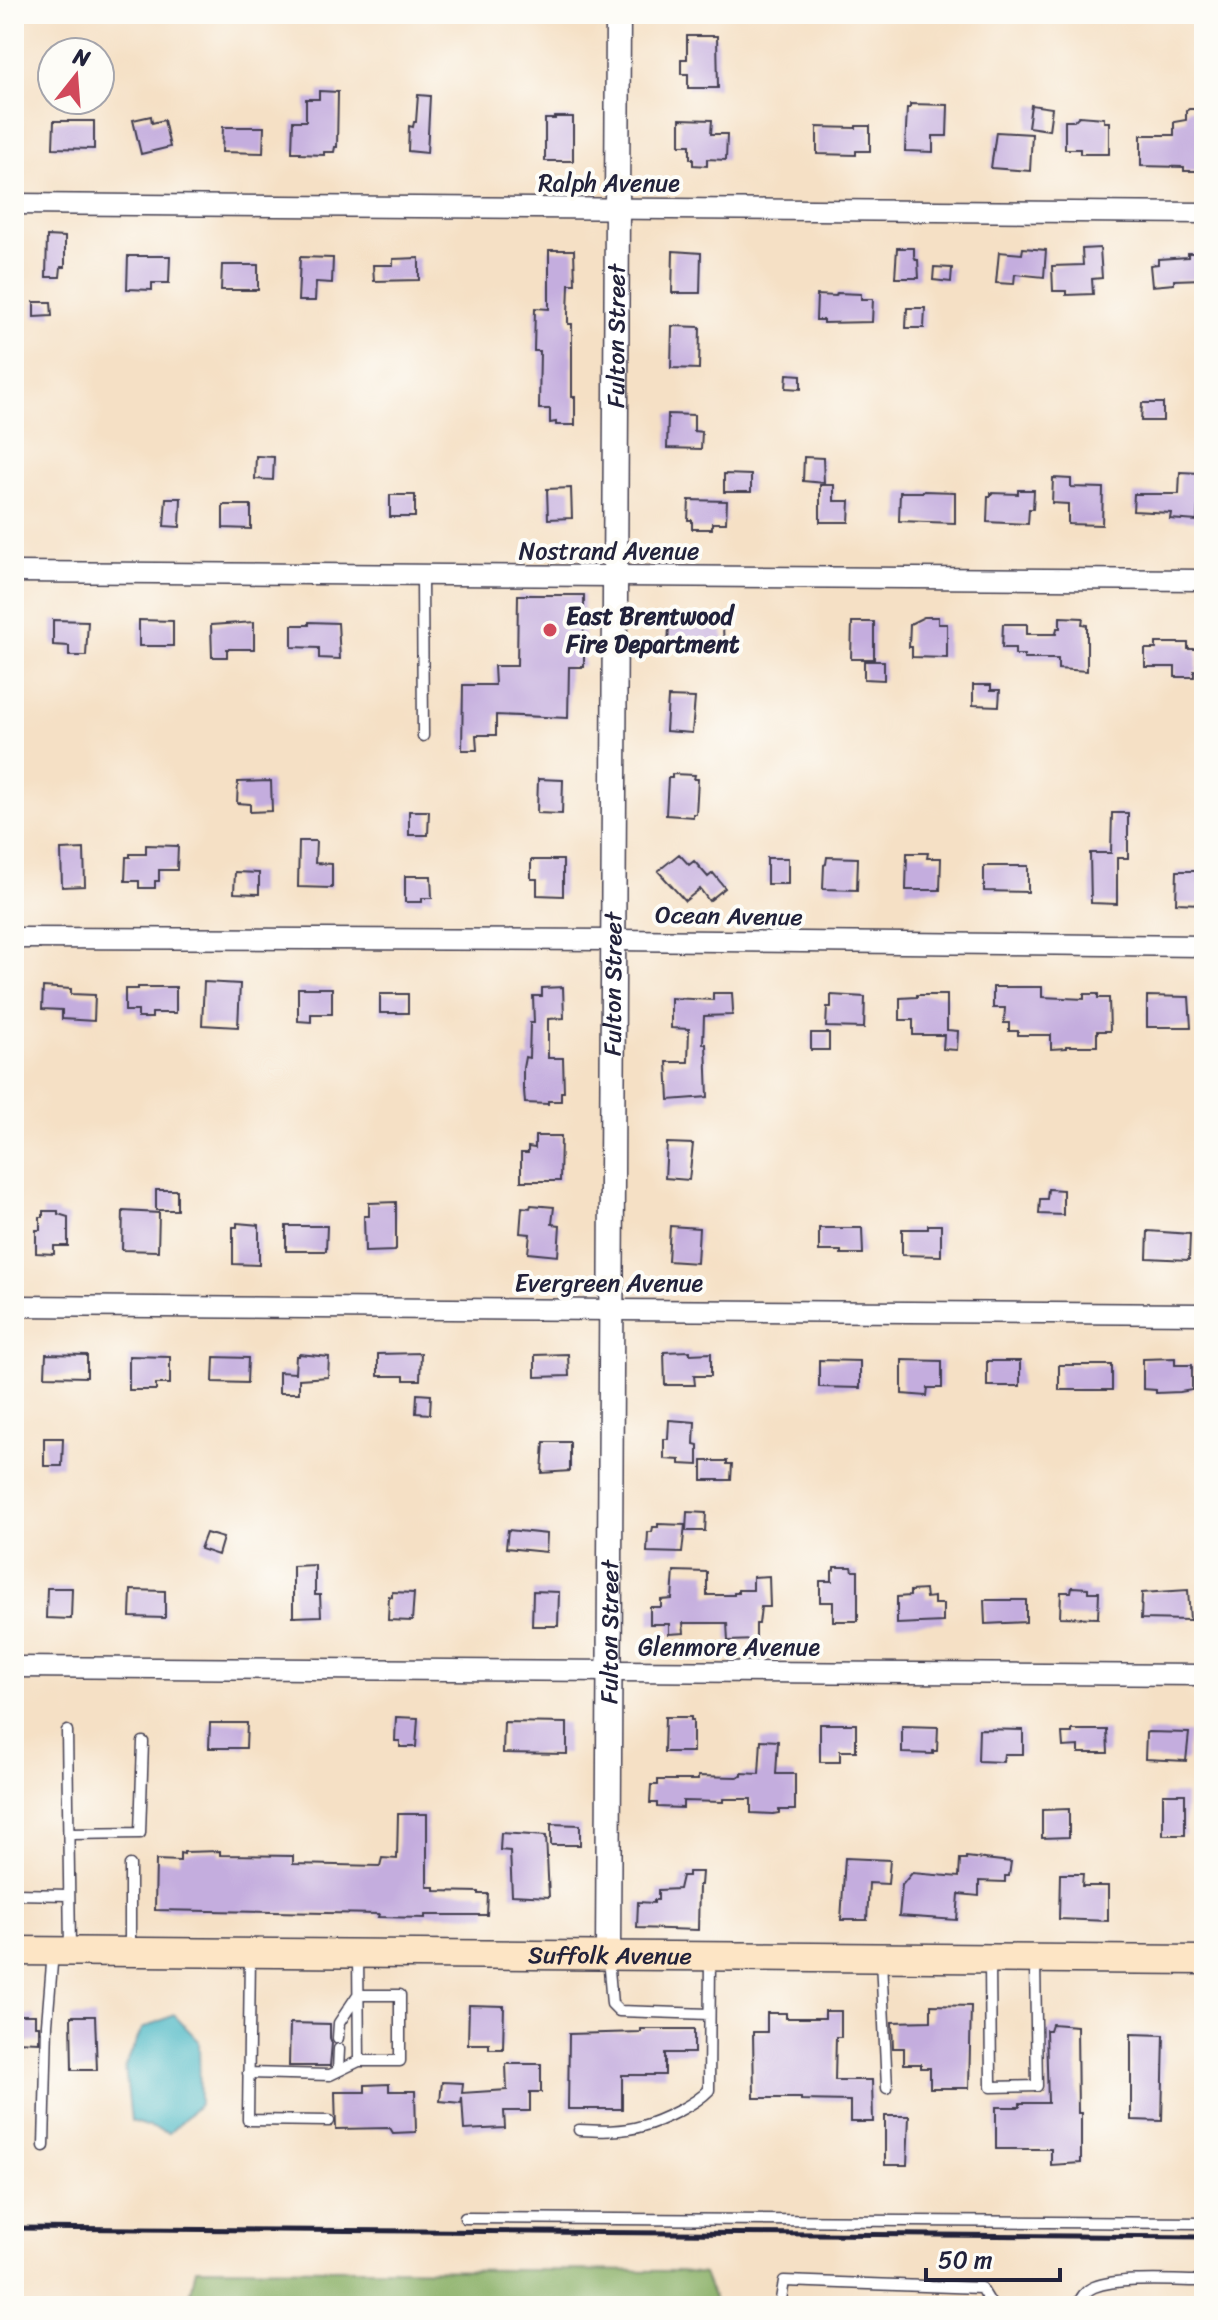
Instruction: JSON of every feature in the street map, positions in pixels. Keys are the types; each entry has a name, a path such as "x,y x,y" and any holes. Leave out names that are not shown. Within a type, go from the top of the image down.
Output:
{"main road":[{"name":"Suffolk Avenue","path":"14,1951 1204,1960"}],"street":[{"name":"Fulton Street","path":"608,1954 618,14"},
{"name":"Ralph Avenue","path":"14,204 1204,213"},
{"name":"Nostrand Avenue","path":"14,572 1204,580"},
{"name":"Ocean Avenue","path":"14,938 1204,946"},
{"name":"Evergreen Avenue","path":"14,1306 1204,1314"},
{"name":"Glenmore Avenue","path":"14,1667 1204,1675"}],"lane":[{"path":"422,576 423,736"},
{"path":"44,2146 47,2024 62,1951 69,1895 67,1731"},
{"path":"69,1834 140,1833 143,1742"},
{"path":"130,1865 130,1951"},
{"path":"14,1894 69,1895"},
{"path":"250,1952 248,2120 329,2121"},
{"path":"358,1953 359,2061"},
{"path":"608,1954 612,2004 619,2011 709,2014"},
{"path":"579,2130 643,2126 699,2101 709,2090 710,1955"},
{"path":"881,1957 887,2088"},
{"path":"990,1958 991,2087 1037,2086 1035,1959"},
{"path":"248,2073 330,2075 359,2061 400,2061 400,1995 358,1995"},
{"path":"338,2070 339,2023 358,1995"},
{"path":"465,2218 1204,2223"},
{"path":"780,2306 784,2281 981,2288 992,2306"},
{"path":"1078,2306 1080,2299 1091,2288 1116,2282 1204,2281"}],"green space":[{"path":"196,2268 680,2271 704,2274 717,2306 188,2306"}],"water":[{"path":"174,2015 199,2041 200,2104 169,2133 131,2121 125,2067 142,2029"}],"building":[{"path":"687,36 717,36 718,88 688,88 688,74 681,74 681,59 687,59"},
{"path":"319,91 338,92 337,147 334,152 324,152 324,155 292,152 293,121 306,121 306,99 319,99"},
{"path":"418,95 430,96 427,153 408,151 409,126 413,127 416,122"},
{"path":"910,104 948,105 947,136 933,136 933,152 905,151 907,108"},
{"path":"1031,105 1052,108 1049,130 1028,127"},
{"path":"1189,109 1204,109 1204,171 1184,171 1184,167 1141,166 1141,135 1174,135 1174,122 1186,120"},
{"path":"151,116 152,123 164,120 170,147 141,154 133,120"},
{"path":"1079,116 1104,118 1104,122 1109,122 1109,154 1080,154 1080,149 1065,149 1065,121 1074,121"},
{"path":"573,117 573,161 545,161 545,119"},
{"path":"680,119 712,120 711,134 727,134 726,160 707,159 707,166 693,165 690,145 680,145"},
{"path":"54,121 94,121 94,149 53,148"},
{"path":"870,126 870,151 856,151 856,155 817,154 817,127"},
{"path":"223,127 264,127 263,153 222,152"},
{"path":"996,132 1032,134 1030,171 991,168"},
{"path":"47,236 65,237 65,267 61,267 60,277 46,277"},
{"path":"897,248 914,248 919,278 895,278"},
{"path":"1023,248 1046,250 1044,277 1015,274 1014,284 996,283 999,252 1022,254"},
{"path":"1100,248 1102,278 1092,279 1093,294 1066,295 1066,291 1053,291 1052,266 1083,265 1082,249"},
{"path":"549,250 574,250 575,284 569,284 568,324 572,324 575,425 550,423 550,409 539,409 540,351 534,351 535,308 549,309"},
{"path":"673,251 701,253 700,293 672,293"},
{"path":"1188,253 1203,253 1203,279 1174,280 1174,284 1152,286 1150,265 1158,264 1158,259 1188,257"},
{"path":"128,256 170,256 169,283 152,283 152,290 127,289"},
{"path":"300,257 333,258 332,283 316,282 315,301 298,301"},
{"path":"419,258 419,280 374,281 373,265 393,265 393,259"},
{"path":"222,265 258,265 258,290 221,290"},
{"path":"934,267 952,268 951,282 933,280"},
{"path":"837,293 861,294 861,299 873,299 872,322 823,323 823,320 816,320 817,295 836,296"},
{"path":"34,302 51,302 52,316 34,317"},
{"path":"907,308 925,308 924,328 906,328"},
{"path":"672,326 700,327 699,369 671,368"},
{"path":"787,374 801,375 801,389 786,388"},
{"path":"1142,403 1163,403 1163,421 1141,421"},
{"path":"668,414 694,415 694,431 702,432 701,449 667,448"},
{"path":"256,456 274,457 273,480 255,479"},
{"path":"804,457 823,458 824,483 803,481"},
{"path":"1180,472 1200,473 1197,521 1170,519 1171,513 1133,511 1134,494 1179,494"},
{"path":"724,474 751,475 751,492 724,492"},
{"path":"1053,478 1071,479 1071,487 1103,488 1102,525 1068,524 1068,504 1052,503"},
{"path":"820,485 834,485 834,501 850,501 849,522 820,522"},
{"path":"571,488 572,518 548,519 547,489"},
{"path":"1018,490 1034,490 1028,524 987,522 988,496 991,493 1018,494"},
{"path":"900,492 955,492 955,523 899,521"},
{"path":"390,495 415,495 415,517 390,517"},
{"path":"166,498 181,498 180,527 164,526"},
{"path":"689,500 727,501 726,523 712,523 712,529 692,529 692,520 688,520"},
{"path":"223,505 251,505 251,529 223,528"},
{"name":"East Brentwood Fire Department","path":"518,595 584,595 584,667 569,667 568,718 496,715 496,735 476,735 477,750 462,750 463,685 495,685 494,666 517,666"},
{"path":"924,617 938,617 938,624 947,624 947,658 912,657 910,624"},
{"path":"1060,617 1083,618 1082,624 1087,625 1087,671 1058,669 1058,659 1024,659 1024,655 1015,655 1015,648 1002,648 1003,624 1027,624 1027,634 1056,634 1057,628 1060,628"},
{"path":"53,620 88,621 86,656 69,656 69,646 53,645"},
{"path":"139,620 173,621 173,646 139,646"},
{"path":"254,622 254,649 227,649 227,657 212,657 211,625"},
{"path":"309,622 338,623 340,659 319,658 319,648 292,647 292,625 309,625"},
{"path":"852,622 874,622 874,659 851,659"},
{"path":"669,624 723,625 724,652 668,649"},
{"path":"1156,643 1188,643 1188,649 1197,649 1194,677 1175,677 1175,667 1145,667 1145,649 1156,649"},
{"path":"864,661 884,661 884,680 864,679"},
{"path":"973,685 991,685 991,690 1000,690 999,706 973,705"},
{"path":"668,697 695,698 692,733 666,731"},
{"path":"672,774 695,775 694,779 698,779 696,814 693,817 666,815 668,778 672,778"},
{"path":"538,779 563,780 562,814 537,813"},
{"path":"271,781 272,811 250,812 250,804 237,803 238,782"},
{"path":"409,811 429,811 428,835 409,835"},
{"path":"1112,813 1128,813 1128,858 1117,858 1117,904 1091,903 1090,853 1111,853"},
{"path":"299,841 316,841 315,863 332,864 332,888 298,887"},
{"path":"146,845 178,846 177,870 159,870 155,888 139,888 139,881 125,881 126,857 146,854"},
{"path":"84,849 85,886 62,887 61,850"},
{"path":"907,853 928,853 927,858 941,858 940,890 906,890"},
{"path":"679,854 689,865 694,861 708,877 713,873 725,888 709,901 700,889 685,901 658,871"},
{"path":"827,857 858,858 857,890 823,889"},
{"path":"767,858 788,858 788,884 767,884"},
{"path":"531,860 563,860 563,896 537,895 537,879 531,879"},
{"path":"984,866 1028,866 1028,892 984,891"},
{"path":"1177,871 1201,871 1201,904 1176,903"},
{"path":"235,872 259,873 259,894 234,893"},
{"path":"405,876 431,876 432,898 422,898 422,902 405,902"},
{"path":"204,982 240,984 238,1027 202,1025"},
{"path":"43,987 71,989 71,994 95,995 94,1021 62,1019 62,1010 42,1009"},
{"path":"176,987 176,1013 152,1013 152,1018 138,1018 138,1011 125,1011 125,989"},
{"path":"563,987 564,1018 548,1019 548,1058 563,1058 564,1092 561,1092 561,1101 525,1103 523,1068 525,1057 529,1058 530,1023 534,1023 533,996 542,996 542,988"},
{"path":"993,987 1042,987 1042,997 1084,999 1084,994 1098,994 1098,998 1109,998 1110,1031 1097,1031 1097,1046 1051,1049 1051,1035 1018,1035 1018,1031 1009,1031 1009,1023 1004,1023 1005,1008 993,1008"},
{"path":"298,988 332,988 332,1014 311,1014 311,1022 298,1021"},
{"path":"713,993 732,993 733,1010 732,1015 704,1016 708,1097 669,1100 667,1062 688,1062 689,1029 671,1028 671,998 713,1000"},
{"path":"380,994 408,994 408,1013 380,1013"},
{"path":"831,995 865,997 864,1028 826,1027"},
{"path":"947,995 947,1030 958,1031 957,1050 943,1049 944,1035 913,1035 913,1020 900,1020 900,998"},
{"path":"1147,996 1189,997 1191,1027 1147,1027"},
{"path":"811,1033 829,1033 829,1050 811,1050"},
{"path":"535,1136 561,1136 560,1181 521,1181 521,1153 528,1153 528,1147 535,1148"},
{"path":"667,1143 693,1144 689,1180 665,1178"},
{"path":"1048,1189 1063,1190 1063,1215 1039,1214 1040,1199 1047,1199"},
{"path":"156,1190 177,1190 177,1210 156,1210"},
{"path":"396,1202 395,1251 365,1252 364,1216 369,1216 369,1203"},
{"path":"531,1205 554,1207 552,1224 560,1225 558,1256 528,1253 530,1234 520,1233 522,1207 530,1208"},
{"path":"43,1211 58,1211 58,1214 68,1217 68,1246 54,1246 54,1254 36,1253 36,1230 40,1230"},
{"path":"123,1211 159,1213 158,1251 122,1250"},
{"path":"237,1223 259,1225 259,1265 233,1264 233,1227 237,1227"},
{"path":"928,1225 941,1225 941,1256 902,1255 902,1229 928,1229"},
{"path":"286,1226 327,1226 326,1251 286,1251"},
{"path":"670,1226 699,1228 697,1263 668,1261"},
{"path":"819,1228 862,1228 863,1254 819,1251"},
{"path":"1148,1231 1190,1234 1189,1260 1147,1258"},
{"path":"690,1351 690,1354 711,1353 711,1376 694,1376 695,1385 665,1385 664,1352"},
{"path":"421,1353 420,1380 404,1380 404,1376 378,1376 378,1354"},
{"path":"46,1354 87,1355 87,1377 45,1376"},
{"path":"568,1354 569,1376 535,1377 535,1355"},
{"path":"129,1356 170,1357 170,1384 156,1384 156,1390 129,1390"},
{"path":"296,1356 329,1357 328,1377 299,1379 299,1393 279,1393 279,1372 295,1373"},
{"path":"214,1357 248,1358 247,1383 213,1382"},
{"path":"1175,1358 1175,1365 1192,1365 1192,1390 1156,1393 1156,1390 1143,1389 1143,1359"},
{"path":"819,1360 860,1361 860,1388 819,1387"},
{"path":"902,1360 942,1361 942,1388 928,1388 927,1396 902,1394"},
{"path":"987,1361 1020,1361 1020,1386 987,1386"},
{"path":"1059,1365 1112,1365 1112,1390 1059,1390"},
{"path":"417,1394 431,1395 430,1414 416,1413"},
{"path":"669,1420 695,1422 694,1444 698,1445 698,1465 664,1459 664,1439 668,1439"},
{"path":"44,1438 63,1438 62,1466 44,1466"},
{"path":"544,1442 570,1442 570,1471 542,1473"},
{"path":"702,1461 727,1461 727,1464 732,1464 731,1480 702,1480"},
{"path":"687,1512 706,1513 705,1531 686,1531"},
{"path":"658,1524 685,1525 682,1553 647,1552 648,1532 652,1532"},
{"path":"508,1530 547,1534 546,1552 506,1548"},
{"path":"206,1533 223,1538 218,1555 200,1549"},
{"path":"315,1565 315,1595 320,1595 321,1616 293,1617 293,1566"},
{"path":"834,1567 852,1567 853,1571 858,1571 858,1621 833,1621 833,1602 820,1602 820,1581 832,1581"},
{"path":"674,1571 707,1572 707,1595 734,1595 738,1590 753,1590 753,1577 769,1576 770,1607 761,1607 756,1640 728,1641 727,1623 683,1623 684,1633 669,1634 669,1624 650,1624 650,1607 661,1607 661,1600 672,1599"},
{"path":"1072,1587 1099,1592 1098,1618 1060,1617 1061,1592 1071,1592"},
{"path":"47,1588 72,1588 71,1619 46,1618"},
{"path":"131,1590 165,1591 165,1618 130,1617"},
{"path":"925,1590 926,1598 934,1597 934,1604 943,1604 943,1622 897,1624 897,1597 910,1596 910,1591"},
{"path":"1188,1590 1190,1620 1141,1619 1142,1593"},
{"path":"533,1591 559,1592 558,1626 532,1626"},
{"path":"392,1592 414,1593 412,1621 388,1620 389,1596 392,1597"},
{"path":"984,1600 1026,1600 1026,1622 985,1624"},
{"path":"396,1717 418,1718 416,1747 400,1747 400,1741 395,1741"},
{"path":"665,1717 691,1717 693,1752 664,1752"},
{"path":"504,1722 567,1723 567,1754 503,1753"},
{"path":"210,1723 247,1723 246,1748 209,1748"},
{"path":"820,1724 856,1724 856,1751 840,1751 840,1762 820,1762"},
{"path":"902,1726 938,1727 937,1751 933,1754 902,1753"},
{"path":"979,1729 1023,1730 1023,1754 1004,1754 1003,1762 978,1761"},
{"path":"1072,1730 1107,1730 1108,1753 1079,1753 1079,1746 1063,1747 1062,1733 1072,1733"},
{"path":"1148,1732 1189,1733 1186,1761 1145,1759"},
{"path":"761,1740 778,1741 776,1774 795,1774 795,1810 779,1810 779,1813 773,1814 751,1813 751,1799 683,1801 683,1808 657,1807 657,1803 650,1803 651,1785 658,1785 658,1780 759,1774"},
{"path":"1163,1794 1185,1794 1185,1835 1163,1835"},
{"path":"1069,1809 1069,1837 1042,1838 1042,1810"},
{"path":"398,1814 427,1814 427,1887 435,1887 435,1891 488,1894 487,1915 425,1915 425,1918 378,1917 379,1914 155,1910 156,1860 180,1861 180,1853 184,1852 220,1851 220,1855 293,1856 293,1864 380,1866 382,1858 397,1859"},
{"path":"551,1824 580,1825 580,1845 551,1845"},
{"path":"501,1833 546,1836 549,1897 512,1895 510,1851 500,1850"},
{"path":"845,1858 890,1860 888,1884 869,1883 867,1920 841,1920"},
{"path":"960,1859 1011,1862 1009,1876 1005,1876 1005,1882 979,1881 979,1896 959,1894 957,1920 899,1916 902,1885 912,1873 959,1877"},
{"path":"688,1872 702,1872 698,1930 637,1928 638,1902 654,1903 658,1900 658,1890 679,1889 682,1876 688,1876"},
{"path":"1060,1874 1083,1874 1082,1886 1108,1886 1108,1921 1059,1919"},
{"path":"469,2005 504,2006 503,2049 489,2049 489,2044 468,2044"},
{"path":"931,2005 971,2006 969,2088 930,2088 930,2068 921,2068 921,2064 904,2064 904,2048 893,2048 892,2022 931,2021"},
{"path":"825,2011 841,2011 841,2037 836,2037 835,2080 872,2080 873,2122 850,2122 850,2101 754,2098 753,2032 767,2032 767,2013 786,2013 786,2018 825,2018"},
{"path":"14,2015 35,2015 39,2042 14,2041"},
{"path":"71,2016 95,2016 97,2070 72,2070"},
{"path":"290,2023 330,2024 330,2066 289,2066"},
{"path":"1052,2024 1077,2026 1081,2163 1051,2165 1051,2149 996,2149 996,2107 1048,2103 1046,2030 1050,2030"},
{"path":"641,2029 694,2029 694,2053 665,2053 665,2075 622,2075 622,2109 568,2109 569,2034 641,2032"},
{"path":"1131,2034 1164,2035 1162,2121 1131,2120"},
{"path":"506,2064 541,2064 541,2092 530,2092 530,2111 504,2111 505,2128 464,2130 462,2097 461,2103 440,2101 442,2082 463,2083 462,2093 507,2090"},
{"path":"389,2084 389,2091 415,2091 416,2132 393,2133 390,2128 336,2129 335,2092 365,2092 365,2085"},
{"path":"885,2116 909,2116 907,2165 885,2165"}],"railway":[{"path":"14,2228 1204,2237"}],"place":[{"name":"East Brentwood Fire Department","path":"550,630"}]}
